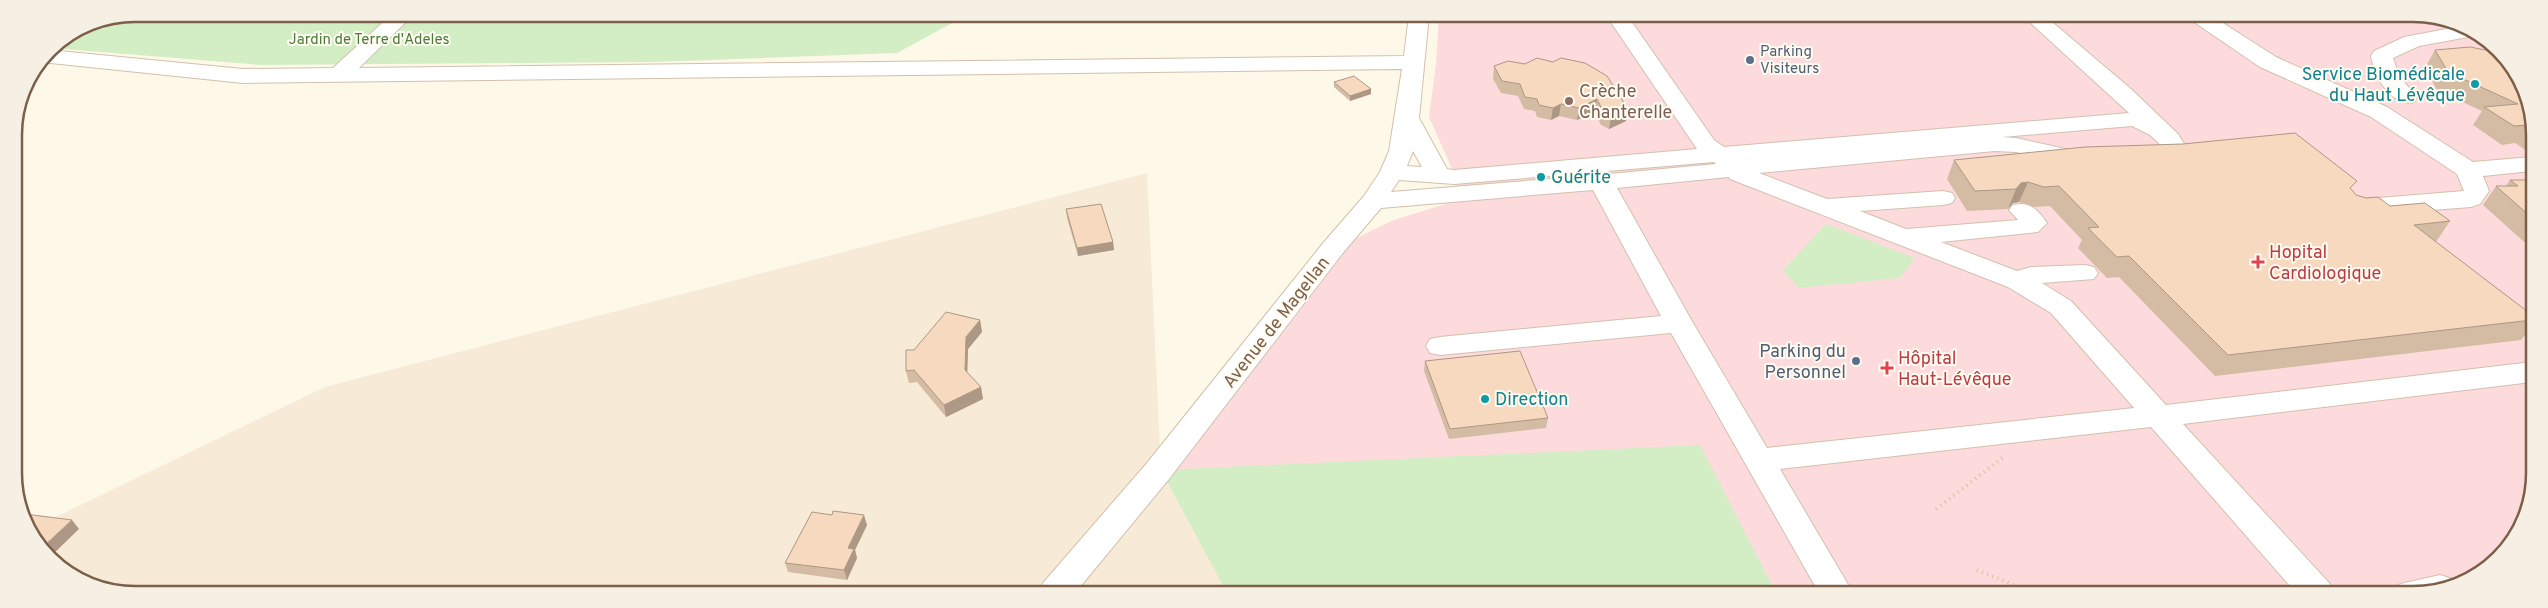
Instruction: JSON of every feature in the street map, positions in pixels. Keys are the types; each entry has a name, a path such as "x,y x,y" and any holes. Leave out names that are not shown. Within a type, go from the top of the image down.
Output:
{"street":[{"path":"340,75 396,22"},
{"name":"Avenue de Magellan","path":"1061,586 1158,471 1333,248 1373,201 1392,172 1401,151 1407,118 1418,22"},
{"path":"1621,22 1706,145 1739,174 1875,226 1925,240 2018,281 2061,307 2310,585"},
{"path":"1989,138 2080,160 2171,153 2176,150 2123,94 2040,22"},
{"path":"2207,22 2268,62 2367,105 2468,170 2477,192 2471,199 2353,208"},
{"path":"2406,97 2390,80 2382,66 2382,56 2391,49 2411,41 2461,33"},
{"path":"53,57 243,76 1414,62"},
{"path":"1407,118 1439,176"},
{"path":"1392,172 1454,177 1596,174 1689,175 1727,162 1989,138 2134,119 2145,122 2158,130"},
{"path":"2468,170 2526,165"},
{"path":"1373,201 1596,174"},
{"path":"1596,174 1678,323 1831,585"},
{"path":"1822,206 1943,198"},
{"path":"1925,240 2029,227 2034,223 2022,210"},
{"path":"2018,281 2031,275 2085,273"},
{"path":"1440,346 1678,323"},
{"path":"1759,460 2038,430 2526,373"}],"path":[{"path":"1936,509 2038,430"},
{"path":"1977,570 2014,585"}],"shaded area":[{"name":"Hôpital Haut-Lévêque","path":"1439,22 2413,22 2449,28 2463,34 2493,55 2517,92 2523,113 2526,135 2526,473 2520,509 2502,541 2487,558 2456,577 2428,585 1223,586 1161,470 1323,266 1355,239 1391,221 1458,200 1452,169 1429,117 1436,64"},
{"path":"1147,173 1161,470 1223,586 135,586 99,580 73,567 55,553 37,526 325,387"}],"green space":[{"name":"Jardin de Terre d'Adeles","path":"135,22 954,22 897,53 654,62 261,65 62,49 85,34 99,28"},
{"path":"1826,224 1915,258 1900,278 1798,288 1783,270"},
{"path":"1700,445 1772,585 1223,586 1161,470"}],"building":[{"path":"2470,47 2487,50 2493,55 2517,92 2525,125 2514,126 2484,107 2518,104 2448,72 2435,50"},
{"path":"1537,58 1553,62 1561,58 1585,63 1607,76 1628,109 1611,117 1604,113 1597,99 1579,108 1561,104 1553,108 1539,105 1537,99 1525,97 1520,84 1502,81 1494,66 1508,61 1525,64"},
{"path":"1354,76 1371,89 1350,96 1334,82"},
{"name":"Hopital Cardiologique","path":"2295,133 2357,181 2350,188 2356,195 2366,198 2378,197 2390,206 2425,203 2450,221 2414,225 2526,310 2526,321 2228,355 2129,256 2117,257 2088,228 2099,227 2059,186 2044,187 2028,182 2021,183 2016,189 1975,191 1954,160 2085,147 2183,144"},
{"path":"2510,180 2526,180 2526,213 2496,186 2518,186"},
{"path":"1101,204 1113,242 1077,248 1066,209"},
{"path":"946,312 980,320 966,337 965,370 981,387 944,405 914,370 906,371 906,350 914,350"},
{"name":"Direction","path":"1520,351 1548,418 1450,429 1425,361"},
{"path":"833,511 864,515 848,548 854,549 844,570 785,563 812,512 832,515"},
{"path":"30,515 72,520 47,543"}],"place":[{"name":"Parking Visiteurs","path":"1750,60"},
{"name":"Service Biomédicale du Haut Lévêque","path":"2475,84"},
{"name":"Crèche Chanterelle","path":"1569,101"},
{"name":"Guérite","path":"1541,177"},
{"name":"Hopital Cardiologique","path":"2258,262"},
{"name":"Parking du Personnel","path":"1856,361"},
{"name":"Hôpital Haut-Lévêque","path":"1887,368"},
{"name":"Direction","path":"1485,399"}]}
